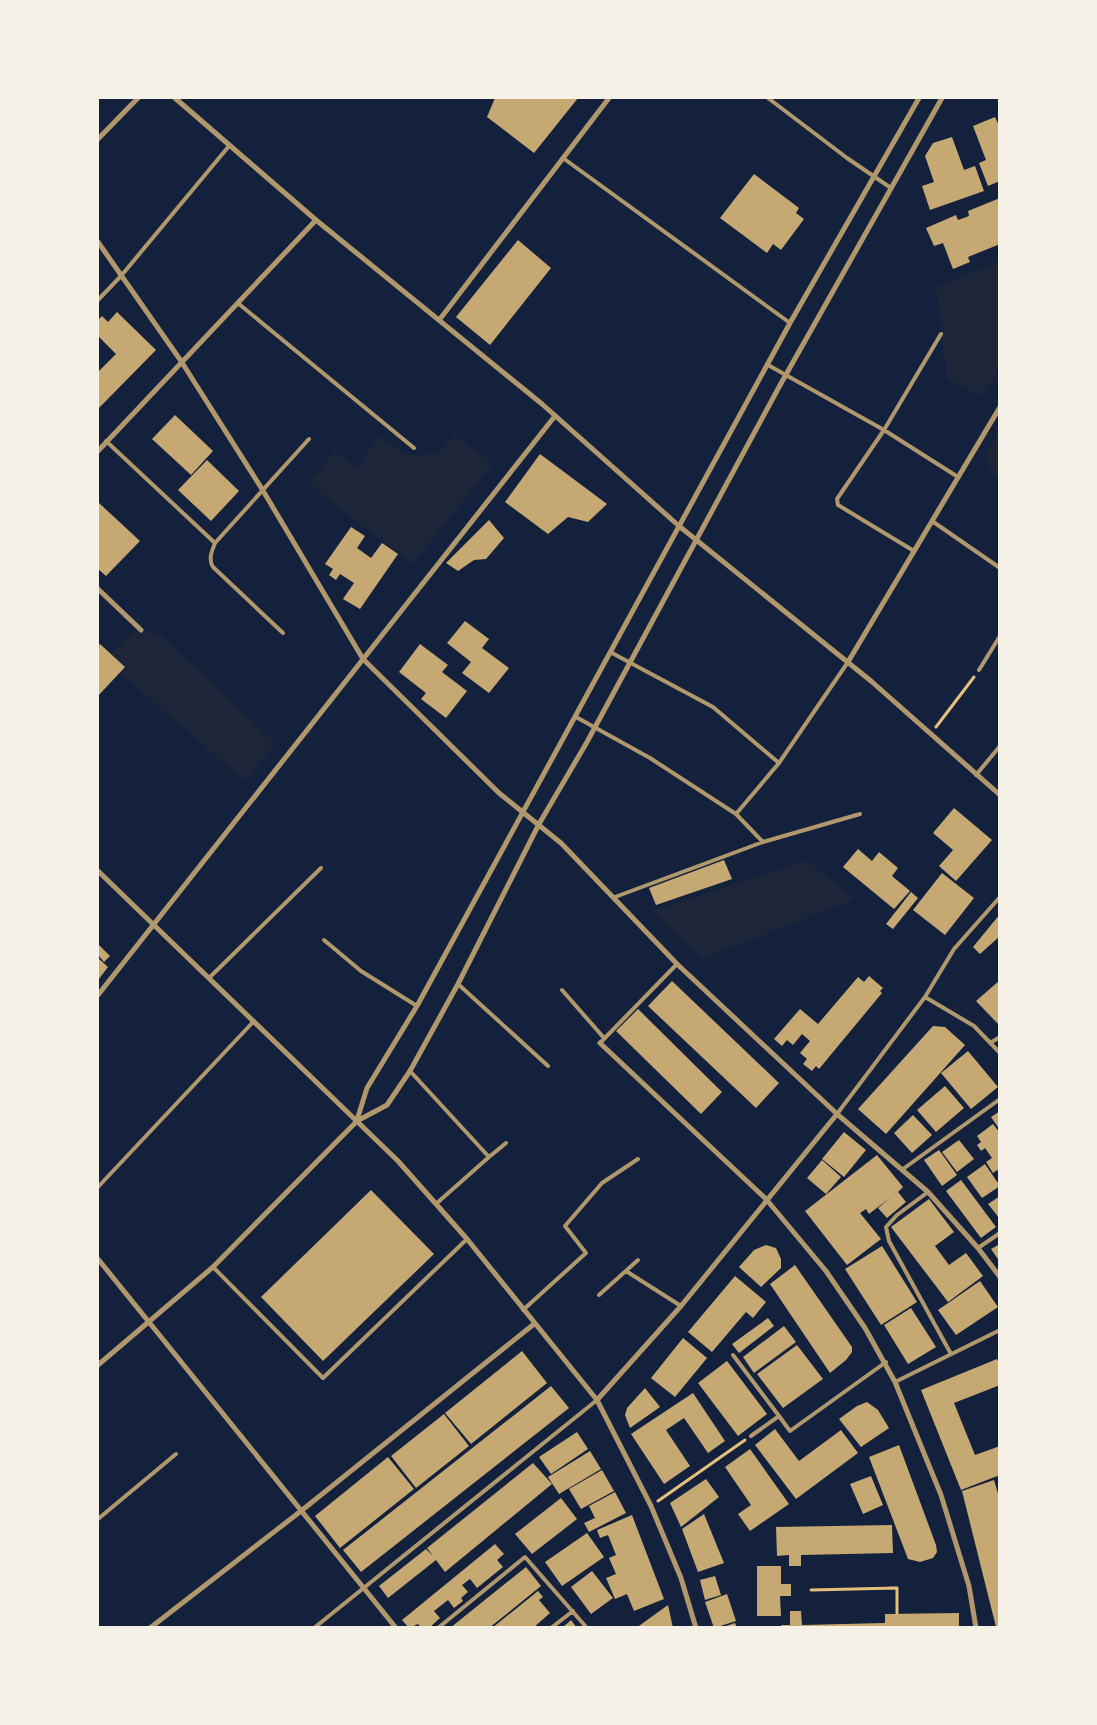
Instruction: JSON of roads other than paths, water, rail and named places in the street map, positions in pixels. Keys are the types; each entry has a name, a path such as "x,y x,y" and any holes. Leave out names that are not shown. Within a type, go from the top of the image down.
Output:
{"street":[{"path":"98,139 138,98"},
{"path":"175,98 316,220 555,416 680,526 848,662 1000,795"},
{"path":"440,320 608,98"},
{"path":"357,1121 368,1088 417,1006 612,653 790,323 919,98"},
{"path":"98,1365 213,1267 357,1121 387,1105 410,1071 458,984 539,824 594,728 786,374 942,98"},
{"path":"98,451 181,361 239,304 316,220"},
{"path":"98,242 181,361 262,489 362,658 499,793 539,824 615,897 676,964 837,1114 928,1192 978,1248 1000,1277"},
{"path":"848,662 1000,408"},
{"path":"98,995 154,926 362,658 555,416"},
{"path":"98,590 141,630"},
{"path":"98,871 398,1161 467,1239 597,1400 651,1506 681,1578 696,1628"},
{"path":"602,1040 766,1199 826,1271 886,1362 941,1495 969,1586 976,1628"},
{"path":"597,1400 681,1306 766,1199 837,1114"},
{"path":"98,1259 396,1628"},
{"path":"150,1628 302,1511 534,1324"}],"lane":[{"path":"768,98 891,188"},
{"path":"98,300 121,276 229,146"},
{"path":"563,158 790,323"},
{"path":"239,304 414,448"},
{"path":"914,551 838,505 837,499 884,430 941,334"},
{"path":"768,365 884,430 958,478"},
{"path":"283,633 213,568 210,563 210,557 215,543 309,439"},
{"path":"106,441 215,543"},
{"path":"932,521 1000,568"},
{"path":"979,670 1000,636"},
{"path":"612,653 713,707 778,763"},
{"path":"736,814 778,763 848,662"},
{"path":"576,717 650,758 736,814 763,842"},
{"path":"976,775 1000,746"},
{"path":"615,897 763,842 860,814"},
{"path":"208,978 321,868"},
{"path":"837,1114 925,997 954,949 1000,897"},
{"path":"324,940 361,971 417,1006"},
{"path":"562,990 602,1040 676,964"},
{"path":"458,984 548,1066"},
{"path":"925,997 974,1026 1000,1053"},
{"path":"98,1187 254,1021"},
{"path":"990,1043 1000,1037"},
{"path":"410,1071 489,1158"},
{"path":"903,1169 1000,1099"},
{"path":"437,1203 506,1143"},
{"path":"523,1310 586,1253 565,1226 602,1183 638,1159"},
{"path":"928,1192 897,1215 886,1227 889,1241 951,1354"},
{"path":"978,1248 1000,1233"},
{"path":"213,1267 323,1378 467,1239"},
{"path":"599,1294 638,1260"},
{"path":"626,1271 681,1306"},
{"path":"895,1382 1000,1330"},
{"path":"733,1355 790,1431 886,1362"},
{"path":"314,1628 597,1400"},
{"path":"751,1436 779,1416"},
{"path":"98,1519 176,1454"},
{"path":"438,1628 525,1557 587,1628"},
{"path":"551,1628 573,1611"}]}
